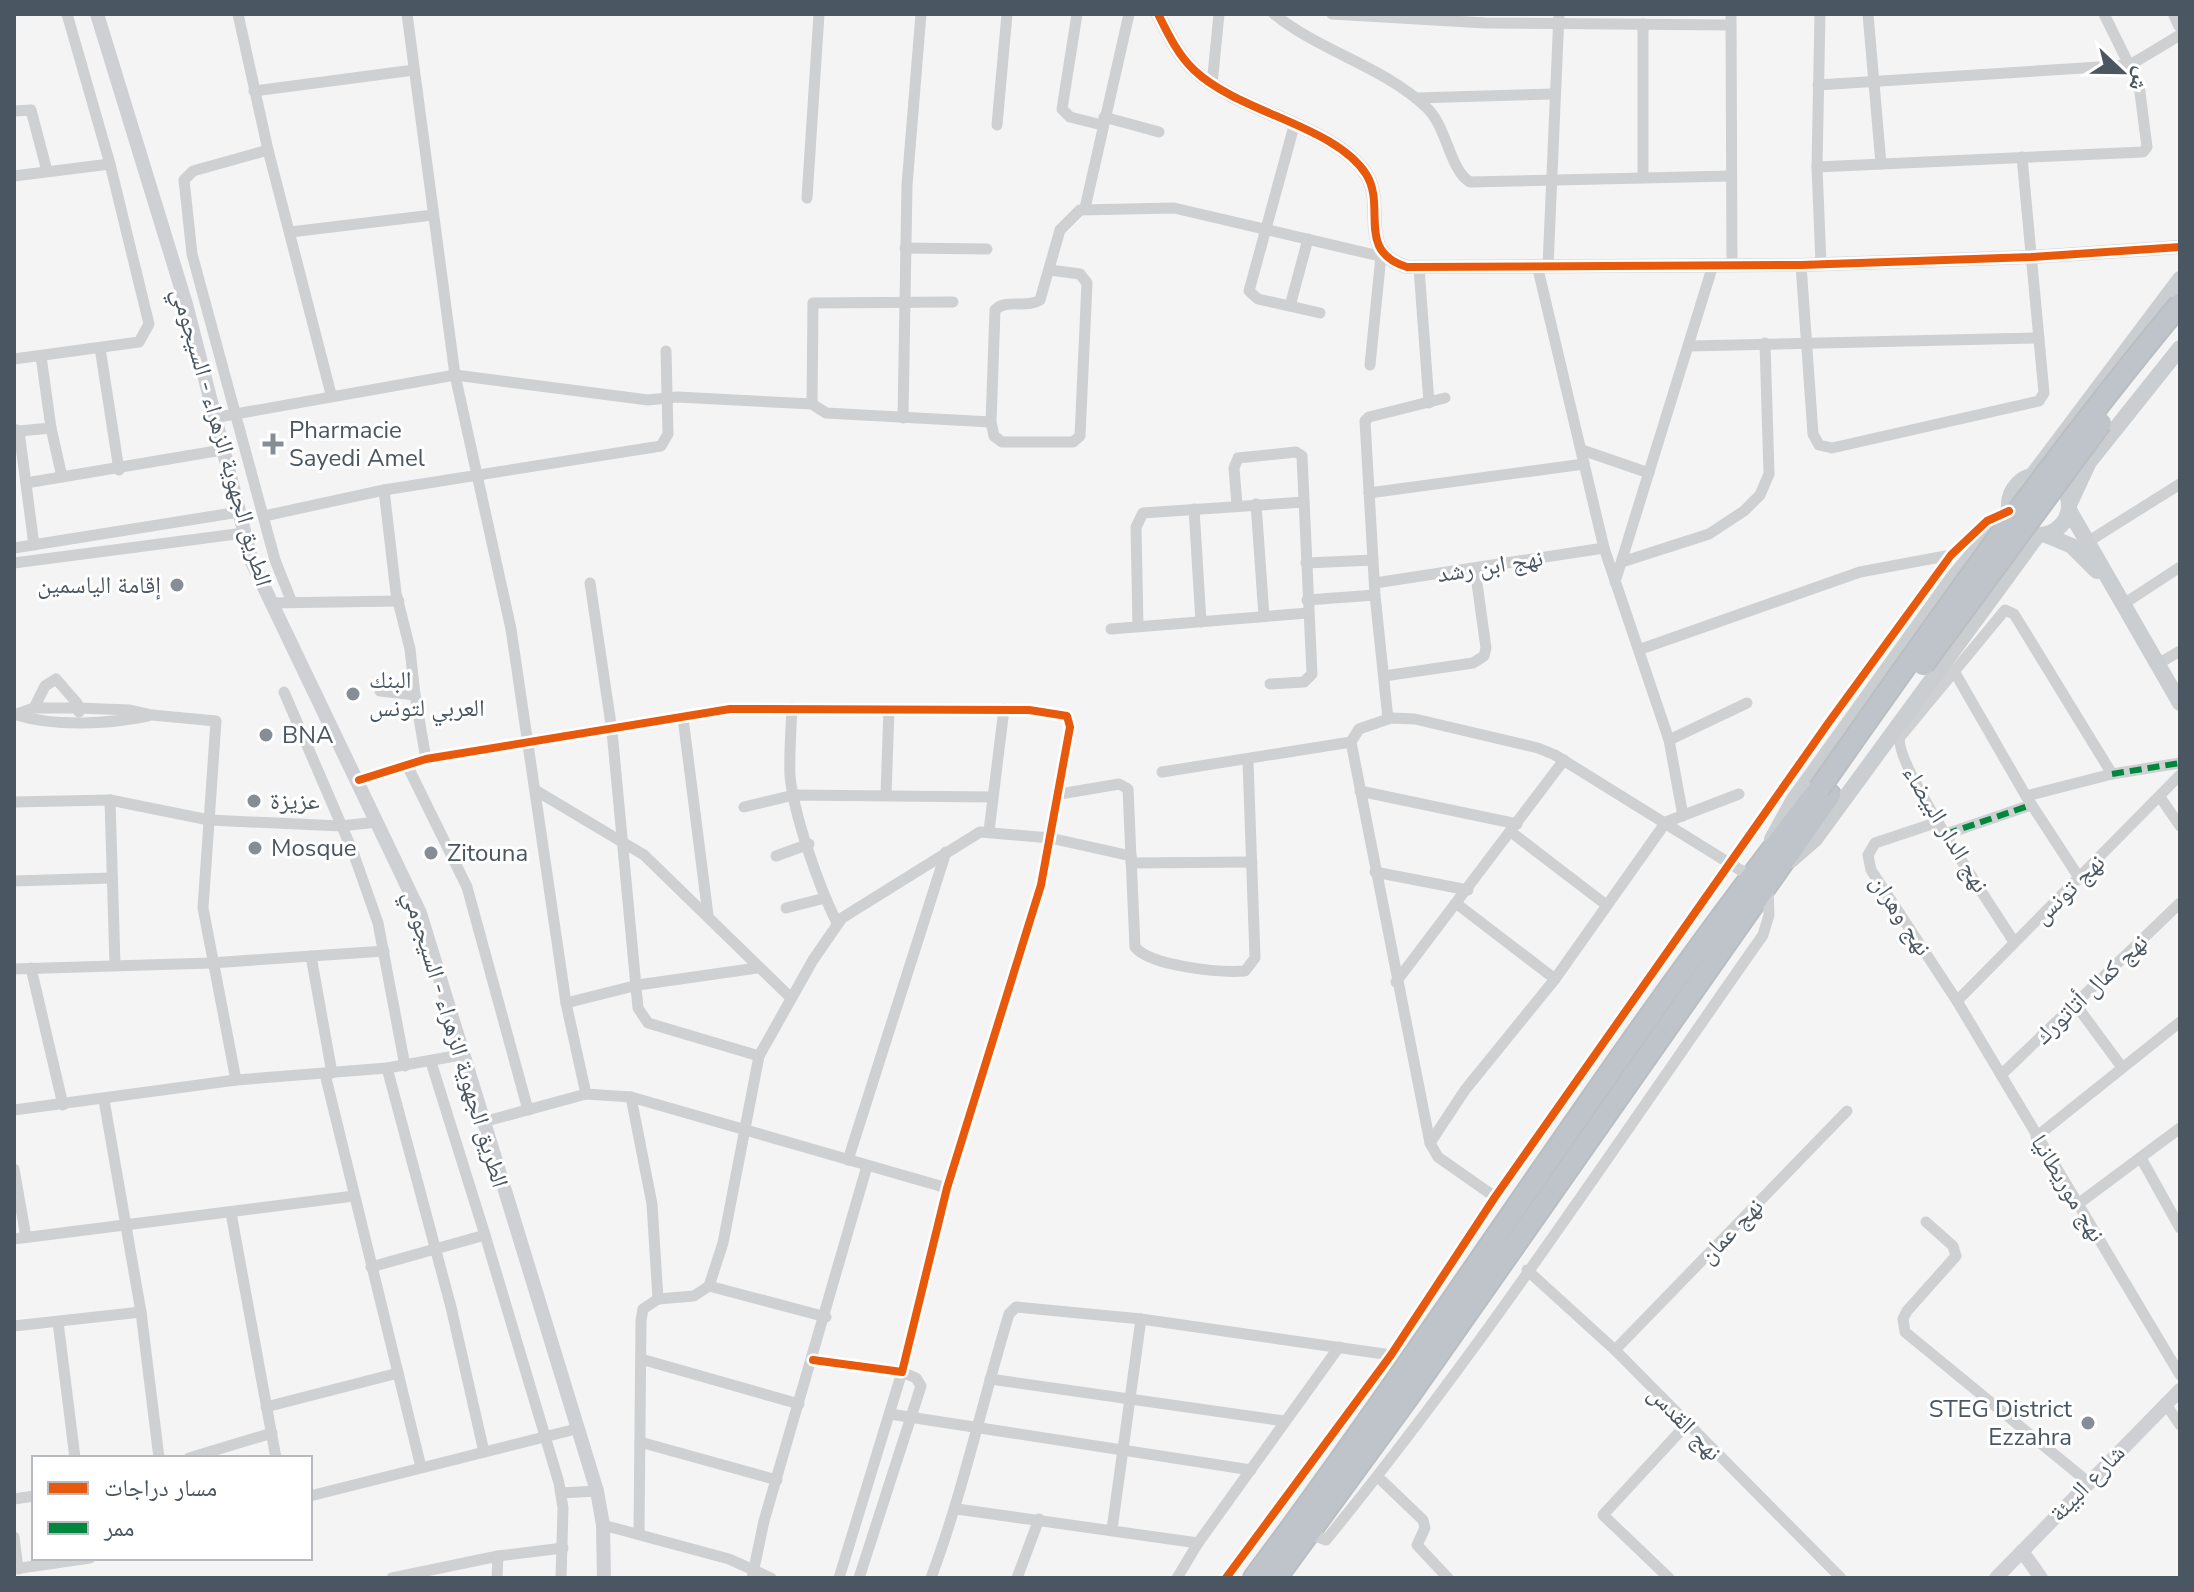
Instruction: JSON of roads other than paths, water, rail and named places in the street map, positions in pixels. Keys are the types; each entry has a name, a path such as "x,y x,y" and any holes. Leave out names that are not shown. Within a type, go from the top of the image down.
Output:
{"highway":[{"path":"1825,792 1960,589 2180,304"},
{"path":"1254,1578 1394,1388 1516,1203 2109,413 2180,325"},
{"path":"1276,1578 1409,1396 1761,877"}],"main road":[{"name":"الطريق الجهوية الزهراء - السيجومي","path":"97,14 186,304 244,533 270,603 359,780 420,913 597,1491 603,1525 604,1578"},
{"path":"1158,14 1179,53 1212,85 1347,154 1367,175 1372,190 1375,236 1384,257 1401,265 1419,268 1801,265 2031,257 2180,247"},
{"path":"2175,14 2180,25"},
{"path":"1761,877 1793,801 1954,577 2010,514 2013,489 2032,476 2088,396 2180,279"},
{"path":"1761,877 1815,839 2042,535 2061,526 2089,462 2180,348"},
{"path":"2032,476 2053,478 2067,494 2069,508 2180,703"},
{"path":"2010,514 2021,530 2042,535 2080,552 2112,587"},
{"name":"شارع البيئة","path":"1996,1578 2180,1390"},
{"path":"2022,1551 2041,1578"}],"street":[{"path":"14,359 139,342 149,324 110,164 67,14"},
{"path":"238,14 268,150 331,394"},
{"path":"407,14 455,375 511,629 566,1003 586,1094"},
{"path":"807,198 819,14"},
{"path":"903,418 905,248 921,14"},
{"path":"997,125 1007,14"},
{"path":"1077,14 1062,109 1070,117 1159,132"},
{"path":"1085,208 1129,14"},
{"path":"1212,85 1219,14"},
{"path":"1274,14 1309,40 1398,85 1416,98 1441,126 1465,180 1730,176"},
{"path":"1332,14 1643,24 1730,20 1732,264"},
{"path":"1820,14 1817,167 1821,264"},
{"path":"1868,14 1881,164"},
{"path":"1817,167 2146,150 2142,92 2104,14"},
{"path":"1558,20 1551,180 1543,265 1604,548 1641,649 1669,740 1683,816"},
{"path":"1643,24 1643,177"},
{"path":"1818,85 2130,65 2180,35"},
{"path":"254,91 414,70"},
{"path":"1416,98 1554,94"},
{"path":"14,111 31,110 47,171"},
{"path":"1294,126 1264,229 1250,293 1258,299 1320,313"},
{"path":"268,150 193,171 184,180 192,254 234,413 291,600"},
{"path":"1801,265 1813,434 1815,442 1827,449 2039,401 2044,393 2022,157"},
{"path":"14,176 110,164"},
{"path":"1050,270 1080,274 1087,283 1080,436 1073,442 1005,442 996,438 991,422 995,310 1002,304 1037,302 1044,292 1060,230 1070,216 1085,208 1174,208 1384,257 1370,365"},
{"path":"290,232 433,215"},
{"path":"1290,306 1308,239"},
{"path":"905,248 987,249"},
{"path":"1615,582 1713,265"},
{"path":"1419,268 1429,403"},
{"path":"812,404 813,303 953,302"},
{"path":"1690,346 2039,338"},
{"path":"1622,562 1709,534 1744,511 1760,495 1769,474 1765,343"},
{"path":"100,348 119,470"},
{"path":"264,516 384,490 661,446 668,434 666,351"},
{"path":"41,356 51,428 62,477"},
{"path":"213,418 331,394 455,375 637,399 812,404 826,413 991,422"},
{"path":"1388,719 1375,589 1366,419 1445,398"},
{"path":"34,545 17,430 51,428"},
{"path":"26,483 119,470 222,450"},
{"path":"1582,450 1649,473"},
{"path":"1237,505 1236,460 1241,456 1296,452 1302,456 1311,677 1299,683 1270,684"},
{"path":"1369,493 1584,464"},
{"path":"2089,541 2180,484"},
{"path":"384,490 426,759"},
{"path":"1138,626 1138,521 1148,511 1304,502"},
{"path":"1256,504 1264,616"},
{"path":"1194,509 1201,622"},
{"path":"14,548 239,512"},
{"path":"1226,1578 1391,1355 1495,1197 1728,862 1951,555 1987,521 2010,514"},
{"path":"14,563 244,533"},
{"name":"نهج ابن رشد","path":"1111,629 1264,616 1475,569 1604,548"},
{"path":"1641,649 1860,572 1951,555"},
{"path":"1306,563 1373,560"},
{"path":"2122,605 2180,567"},
{"path":"1384,676 1473,663 1484,656 1486,648 1475,569"},
{"path":"590,583 612,731 638,1008 648,1023 759,1056"},
{"path":"270,603 291,600 399,601"},
{"name":"نهج الدار البيضاء","path":"2014,942 1938,822 1900,753 1898,742 2000,612 2009,611 2112,774"},
{"path":"2156,665 2180,651"},
{"path":"1954,671 2028,801 2080,879"},
{"path":"34,708 45,686 56,679 69,691 79,715"},
{"path":"380,691 415,695"},
{"path":"284,692 375,913 405,1066"},
{"path":"1669,740 1747,703"},
{"path":"359,780 426,759 748,707 1004,709 1060,713 1069,718 1060,794 1032,915 947,1188 902,1372 839,1578"},
{"path":"16,715 34,708 79,715"},
{"path":"792,708 790,765 794,795 825,898 837,923"},
{"path":"886,795 889,709"},
{"path":"989,831 1004,709"},
{"path":"16,715 34,721 130,710 216,721 203,908 211,963 236,1080"},
{"path":"683,718 708,916"},
{"path":"1308,1533 1326,1540 1378,1477 1763,935 1769,915 1761,877 1728,862 1564,760 1524,743 1465,728 1388,719 1359,729 1351,742 1430,1143 1438,1157 1495,1197"},
{"path":"1162,772 1248,761 1351,742"},
{"path":"1396,982 1564,760"},
{"path":"1060,794 1125,785 1129,792 1135,947 1139,952 1152,960 1234,972 1248,969 1255,958 1248,761"},
{"path":"1946,834 2028,801 2112,774 2180,763"},
{"path":"407,765 467,887 528,1110"},
{"name":"نهج تونس","path":"1957,1001 2180,775"},
{"path":"535,790 644,855 791,998"},
{"path":"1360,791 1514,828 1605,904"},
{"path":"1430,1143 1465,1090 1555,979 1605,904 1666,822 1739,794"},
{"path":"744,807 794,795 991,797"},
{"path":"2160,797 2180,826"},
{"path":"14,802 110,800 209,820 341,826 377,822"},
{"path":"110,800 115,965"},
{"name":"نهج وهران","path":"1938,822 1875,843 1867,860 1957,1001"},
{"path":"639,1534 642,1314 658,1299 694,1296 709,1286 723,1243 759,1056 837,923 972,836 989,831 1050,838 1131,859 1252,862"},
{"path":"776,856 809,844"},
{"path":"848,1160 946,852"},
{"path":"1375,872 1468,890"},
{"path":"14,881 111,878"},
{"path":"786,908 825,898"},
{"name":"نهج كمال أتاتورك","path":"2001,1075 2180,903"},
{"path":"1457,904 1555,979"},
{"path":"14,969 211,963 384,951"},
{"path":"311,956 329,1073 354,1196 421,1467"},
{"path":"31,968 63,1105"},
{"path":"566,1003 638,985 757,968"},
{"name":"نهج موريطانيا","path":"1957,1001 2180,1375"},
{"path":"2076,1005 2121,1066"},
{"path":"2036,1137 2121,1066 2180,1022"},
{"path":"14,1110 236,1080 405,1066 461,1055"},
{"path":"431,1062 561,1493 561,1578"},
{"path":"387,1068 484,1452"},
{"path":"483,1122 586,1094 631,1097 947,1188"},
{"path":"631,1097 652,1204 658,1299"},
{"path":"104,1100 141,1312 159,1456"},
{"name":"نهج عمان","path":"1615,1350 1847,1111"},
{"path":"2078,1204 2180,1128"},
{"path":"2141,1158 2180,1228"},
{"path":"752,1574 867,1166"},
{"path":"14,1169 20,1238 354,1196"},
{"path":"231,1213 276,1456"},
{"path":"1926,1222 1957,1252 1907,1311 1903,1319 1905,1332 2088,1482"},
{"path":"371,1267 485,1235"},
{"name":"نهج القدس","path":"1527,1270 1615,1350 1841,1578"},
{"path":"709,1286 826,1317"},
{"path":"931,1578 957,1509 975,1430 1009,1314 1016,1307 1141,1319 1391,1355"},
{"path":"14,1326 141,1312"},
{"path":"1112,1529 1141,1319"},
{"path":"58,1322 75,1456"},
{"path":"1177,1578 1198,1543 1339,1347"},
{"path":"641,1359 799,1404"},
{"path":"813,1360 902,1372 916,1378 921,1386 859,1578"},
{"path":"266,1407 398,1373"},
{"path":"990,1379 1284,1421"},
{"path":"2165,1403 2180,1425"},
{"path":"890,1414 975,1430 1124,1449 1251,1470"},
{"path":"1669,1578 1603,1515 1686,1425"},
{"path":"312,1495 576,1429"},
{"path":"196,1456 272,1433"},
{"path":"640,1442 777,1480"},
{"path":"1378,1477 1423,1520 1425,1528 1417,1545 1448,1578"},
{"path":"561,1493 597,1491"},
{"path":"957,1509 1198,1543"},
{"path":"1017,1578 1039,1519"},
{"path":"603,1525 729,1559 752,1574 771,1578"},
{"path":"14,1537 16,1569 77,1560"},
{"path":"392,1578 435,1573 498,1556 563,1548"},
{"path":"497,1578 498,1556"}],"place":[{"name":"Pharmacie Sayedi Amel","path":"273,444"},
{"name":"إقامة الياسمين","path":"177,585"},
{"name":"البنك العربي لتونس","path":"353,694"},
{"name":"BNA","path":"266,735"},
{"name":"عزيزة","path":"254,801"},
{"name":"Mosque","path":"255,848"},
{"name":"Zitouna","path":"431,853"},
{"name":"STEG District Ezzahra","path":"2088,1423"}]}
